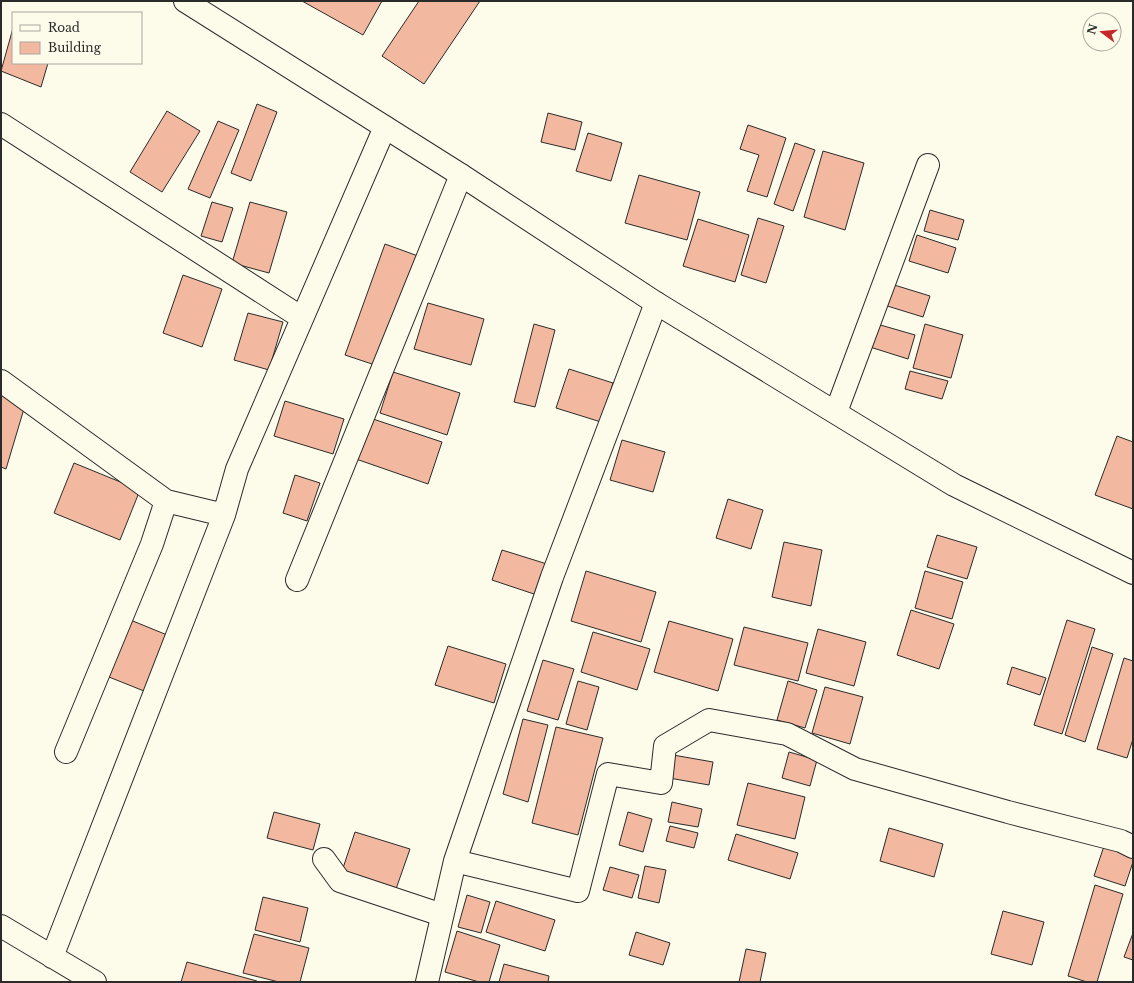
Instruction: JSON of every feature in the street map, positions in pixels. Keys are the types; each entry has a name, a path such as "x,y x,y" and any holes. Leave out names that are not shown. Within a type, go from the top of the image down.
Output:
{"main road":[{"path":"185,1 461,175 656,303 954,485 1133,573"},
{"path":"1,124 302,318"},
{"path":"52,957 224,515 237,469 385,127"},
{"path":"836,412 928,165"},
{"path":"297,580 461,175"},
{"path":"427,982 455,861 552,577 656,303"},
{"path":"1,381 166,501 224,515"},
{"path":"66,752 152,544 166,501"},
{"path":"455,861 578,891 608,774 661,783 665,746 709,720 787,734 855,769 1008,812 1121,841 1133,847"},
{"path":"324,860 340,881 442,915"},
{"path":"1,926 52,957 69,975 95,982"}],"building":[{"path":"302,1 382,1 363,35"},
{"path":"419,1 480,1 424,84 382,56"},
{"path":"12,32 12,64 48,64 41,87 1,71"},
{"path":"257,104 277,112 251,181 231,173"},
{"path":"167,111 200,131 162,192 130,172"},
{"path":"548,113 582,122 575,150 541,142"},
{"path":"218,121 239,130 210,198 188,189"},
{"path":"748,125 786,138 767,197 747,191 759,155 740,149"},
{"path":"588,133 622,143 611,181 576,171"},
{"path":"795,143 815,150 793,211 774,204"},
{"path":"823,151 864,163 845,230 804,217"},
{"path":"639,175 700,192 687,240 625,223"},
{"path":"212,202 233,208 222,242 201,236"},
{"path":"250,202 287,212 269,273 232,263"},
{"path":"930,210 964,220 958,240 924,231"},
{"path":"758,218 784,226 766,283 741,275"},
{"path":"698,219 749,235 735,282 683,266"},
{"path":"917,235 956,248 948,273 909,261"},
{"path":"385,244 418,256 378,366 345,355"},
{"path":"183,275 222,289 202,347 163,333"},
{"path":"891,284 930,296 923,317 884,305"},
{"path":"428,303 484,319 471,365 414,349"},
{"path":"248,313 283,322 269,370 234,360"},
{"path":"534,324 555,330 535,407 514,402"},
{"path":"877,324 915,335 908,359 870,347"},
{"path":"925,324 963,335 951,378 913,368"},
{"path":"569,369 613,383 601,422 556,408"},
{"path":"910,371 948,381 942,399 905,389"},
{"path":"393,372 460,393 447,435 380,413"},
{"path":"1,395 26,402 6,469 1,467"},
{"path":"285,401 344,419 333,454 274,436"},
{"path":"370,418 442,442 428,484 356,459"},
{"path":"1117,436 1133,442 1133,509 1095,495"},
{"path":"622,440 665,452 653,492 610,480"},
{"path":"74,463 140,490 120,540 54,513"},
{"path":"295,475 320,483 307,521 283,513"},
{"path":"728,499 763,510 751,549 716,538"},
{"path":"937,535 977,547 967,579 927,567"},
{"path":"784,542 822,550 811,606 772,597"},
{"path":"502,550 547,564 537,595 492,580"},
{"path":"586,571 656,592 641,642 571,621"},
{"path":"925,571 963,582 952,619 915,608"},
{"path":"911,610 954,624 939,669 897,655"},
{"path":"128,619 172,637 149,693 104,675"},
{"path":"1067,620 1095,629 1062,734 1034,725"},
{"path":"669,621 733,639 718,691 654,672"},
{"path":"744,627 808,643 798,681 734,665"},
{"path":"818,629 866,642 854,686 806,673"},
{"path":"593,632 650,649 637,690 581,672"},
{"path":"448,646 506,664 494,703 435,685"},
{"path":"1092,647 1113,654 1085,742 1065,735"},
{"path":"1124,658 1133,661 1133,739 1127,758 1097,749"},
{"path":"543,660 574,669 558,720 527,711"},
{"path":"1012,667 1046,678 1040,695 1007,684"},
{"path":"578,681 599,687 587,730 566,724"},
{"path":"788,681 817,690 805,728 777,720"},
{"path":"825,687 863,697 850,744 812,733"},
{"path":"523,719 548,725 528,802 503,794"},
{"path":"556,727 603,738 578,835 532,823"},
{"path":"789,752 817,760 810,786 782,778"},
{"path":"673,755 713,762 709,785 669,778"},
{"path":"748,783 805,797 795,839 737,825"},
{"path":"672,802 702,809 698,827 668,822"},
{"path":"274,812 320,824 313,850 267,838"},
{"path":"628,812 652,819 643,852 619,845"},
{"path":"670,826 698,833 694,848 666,841"},
{"path":"889,828 943,844 934,877 880,861"},
{"path":"355,832 410,849 396,889 342,871"},
{"path":"736,834 798,853 790,879 728,860"},
{"path":"1104,846 1133,855 1133,862 1125,886 1094,876"},
{"path":"645,866 666,870 659,903 638,898"},
{"path":"610,867 639,875 632,898 603,890"},
{"path":"1095,885 1123,894 1097,982 1087,982 1068,976"},
{"path":"467,895 490,902 481,933 458,927"},
{"path":"263,897 308,908 300,942 255,930"},
{"path":"496,901 555,920 545,951 486,932"},
{"path":"1003,911 1044,922 1032,965 991,954"},
{"path":"457,931 500,945 489,982 479,982 445,972"},
{"path":"636,932 670,943 663,965 629,955"},
{"path":"1133,933 1133,960 1124,957"},
{"path":"254,934 309,948 300,982 279,982 243,973"},
{"path":"746,949 766,953 760,982 739,982"},
{"path":"187,962 257,981 181,982"},
{"path":"504,964 549,976 548,982 499,982"}]}
